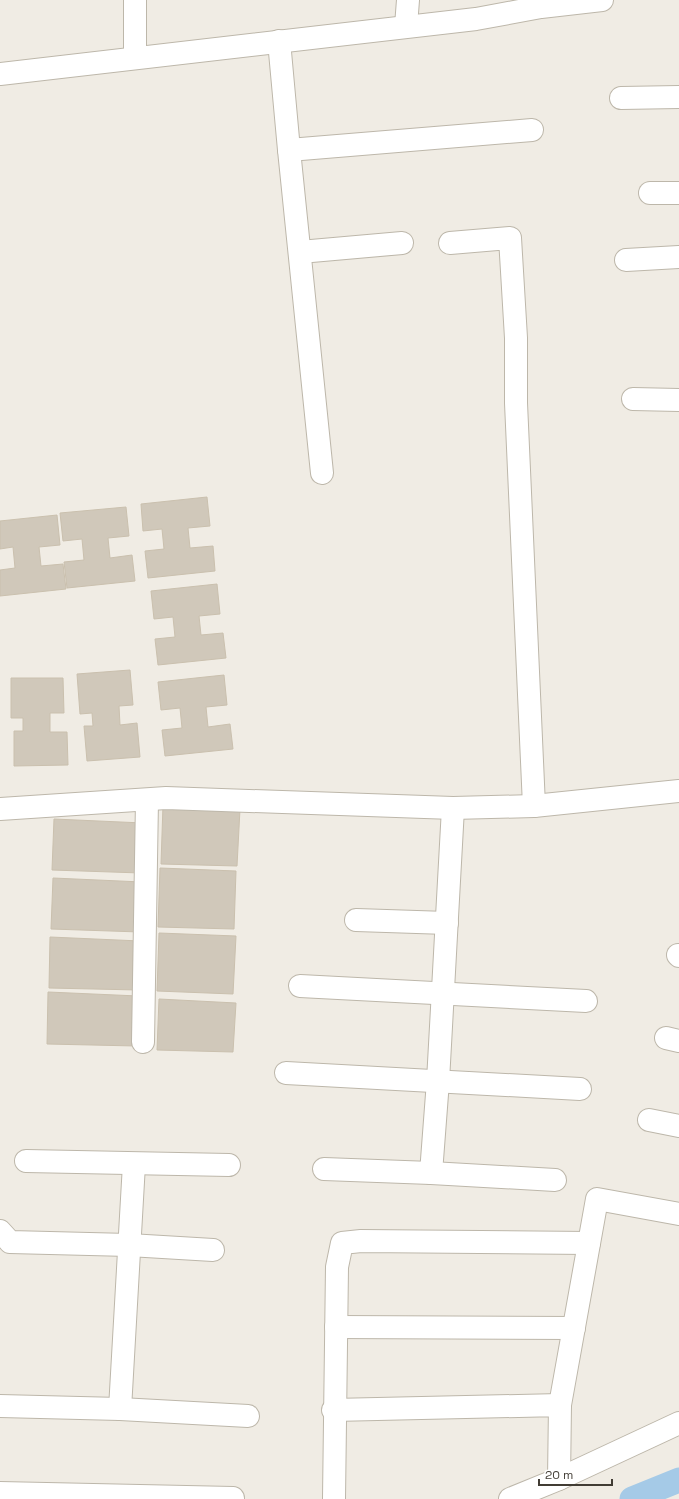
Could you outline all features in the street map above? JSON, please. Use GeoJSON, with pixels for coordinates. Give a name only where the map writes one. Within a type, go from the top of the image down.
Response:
{"type":"FeatureCollection","features":[{"type":"Feature","properties":{"kind":"street"},"geometry":{"type":"LineString","coordinates":[[135,0],[135,58]]}},
{"type":"Feature","properties":{"kind":"street"},"geometry":{"type":"LineString","coordinates":[[406,26],[408,0]]}},
{"type":"Feature","properties":{"kind":"street"},"geometry":{"type":"LineString","coordinates":[[0,74],[476,19],[541,4],[602,0]]}},
{"type":"Feature","properties":{"kind":"street"},"geometry":{"type":"LineString","coordinates":[[280,41],[289,150],[322,473]]}},
{"type":"Feature","properties":{"kind":"street"},"geometry":{"type":"LineString","coordinates":[[620,98],[679,97]]}},
{"type":"Feature","properties":{"kind":"street"},"geometry":{"type":"LineString","coordinates":[[289,150],[532,130]]}},
{"type":"Feature","properties":{"kind":"street"},"geometry":{"type":"LineString","coordinates":[[650,193],[679,193]]}},
{"type":"Feature","properties":{"kind":"street"},"geometry":{"type":"LineString","coordinates":[[450,244],[510,238],[516,338],[516,411],[534,806]]}},
{"type":"Feature","properties":{"kind":"street"},"geometry":{"type":"LineString","coordinates":[[300,252],[402,243]]}},
{"type":"Feature","properties":{"kind":"street"},"geometry":{"type":"LineString","coordinates":[[626,260],[679,257]]}},
{"type":"Feature","properties":{"kind":"street"},"geometry":{"type":"LineString","coordinates":[[633,399],[679,400]]}},
{"type":"Feature","properties":{"kind":"street"},"geometry":{"type":"LineString","coordinates":[[0,809],[166,798],[453,808],[534,806],[679,791]]}},
{"type":"Feature","properties":{"kind":"street"},"geometry":{"type":"LineString","coordinates":[[143,1042],[147,800]]}},
{"type":"Feature","properties":{"kind":"street"},"geometry":{"type":"LineString","coordinates":[[432,1174],[453,808]]}},
{"type":"Feature","properties":{"kind":"street"},"geometry":{"type":"LineString","coordinates":[[356,920],[447,930]]}},
{"type":"Feature","properties":{"kind":"street"},"geometry":{"type":"LineString","coordinates":[[300,986],[586,1001]]}},
{"type":"Feature","properties":{"kind":"street"},"geometry":{"type":"LineString","coordinates":[[286,1073],[580,1089]]}},
{"type":"Feature","properties":{"kind":"street"},"geometry":{"type":"LineString","coordinates":[[650,1120],[679,1126]]}},
{"type":"Feature","properties":{"kind":"street"},"geometry":{"type":"LineString","coordinates":[[26,1161],[230,1165]]}},
{"type":"Feature","properties":{"kind":"street"},"geometry":{"type":"LineString","coordinates":[[120,1409],[134,1164]]}},
{"type":"Feature","properties":{"kind":"street"},"geometry":{"type":"LineString","coordinates":[[324,1169],[555,1180]]}},
{"type":"Feature","properties":{"kind":"street"},"geometry":{"type":"LineString","coordinates":[[559,1479],[560,1405],[597,1199],[679,1214]]}},
{"type":"Feature","properties":{"kind":"street"},"geometry":{"type":"LineString","coordinates":[[0,1231],[10,1242],[129,1245],[213,1250]]}},
{"type":"Feature","properties":{"kind":"street"},"geometry":{"type":"LineString","coordinates":[[334,1499],[337,1267],[342,1243],[361,1241],[589,1243]]}},
{"type":"Feature","properties":{"kind":"street"},"geometry":{"type":"LineString","coordinates":[[336,1327],[574,1328]]}},
{"type":"Feature","properties":{"kind":"street"},"geometry":{"type":"LineString","coordinates":[[334,1410],[560,1405]]}},
{"type":"Feature","properties":{"kind":"street"},"geometry":{"type":"LineString","coordinates":[[0,1406],[120,1409],[248,1416]]}},
{"type":"Feature","properties":{"kind":"street"},"geometry":{"type":"LineString","coordinates":[[510,1499],[559,1479],[679,1423]]}},
{"type":"Feature","properties":{"kind":"street"},"geometry":{"type":"LineString","coordinates":[[0,1493],[233,1498]]}},
{"type":"Feature","properties":{"kind":"building"},"geometry":{"type":"Polygon","coordinates":[[[207,497],[210,526],[188,528],[190,548],[213,546],[215,571],[148,578],[145,551],[164,549],[162,529],[143,531],[141,504],[207,497]]]}},
{"type":"Feature","properties":{"kind":"building"},"geometry":{"type":"Polygon","coordinates":[[[126,507],[129,536],[108,538],[110,558],[132,555],[135,581],[67,588],[64,562],[84,560],[82,539],[63,541],[60,513],[126,507]]]}},
{"type":"Feature","properties":{"kind":"building"},"geometry":{"type":"Polygon","coordinates":[[[57,515],[60,545],[39,547],[41,566],[63,564],[66,589],[0,596],[0,570],[15,568],[13,547],[0,549],[0,521],[57,515]]]}},
{"type":"Feature","properties":{"kind":"building"},"geometry":{"type":"Polygon","coordinates":[[[217,584],[220,614],[199,616],[201,635],[223,633],[226,658],[158,665],[155,639],[175,637],[173,617],[154,619],[151,591],[217,584]]]}},
{"type":"Feature","properties":{"kind":"building"},"geometry":{"type":"Polygon","coordinates":[[[130,670],[133,705],[119,706],[120,725],[137,723],[140,757],[87,761],[84,726],[93,726],[92,713],[80,714],[77,674],[130,670]]]}},
{"type":"Feature","properties":{"kind":"building"},"geometry":{"type":"Polygon","coordinates":[[[224,675],[227,705],[206,707],[208,727],[230,724],[233,749],[165,756],[162,730],[182,728],[180,708],[161,710],[158,682],[224,675]]]}},
{"type":"Feature","properties":{"kind":"building"},"geometry":{"type":"Polygon","coordinates":[[[11,678],[63,678],[64,713],[50,713],[50,732],[67,732],[68,765],[14,766],[14,731],[23,731],[23,718],[11,718],[11,678]]]}},
{"type":"Feature","properties":{"kind":"building"},"geometry":{"type":"Polygon","coordinates":[[[163,805],[240,809],[237,866],[161,864],[163,805]]]}},
{"type":"Feature","properties":{"kind":"building"},"geometry":{"type":"Polygon","coordinates":[[[54,819],[143,823],[141,873],[52,870],[54,819]]]}},
{"type":"Feature","properties":{"kind":"building"},"geometry":{"type":"Polygon","coordinates":[[[160,868],[236,871],[234,929],[158,927],[160,868]]]}},
{"type":"Feature","properties":{"kind":"building"},"geometry":{"type":"Polygon","coordinates":[[[53,878],[142,882],[140,932],[51,929],[53,878]]]}},
{"type":"Feature","properties":{"kind":"building"},"geometry":{"type":"Polygon","coordinates":[[[159,933],[236,936],[233,994],[157,991],[159,933]]]}},
{"type":"Feature","properties":{"kind":"building"},"geometry":{"type":"Polygon","coordinates":[[[50,937],[140,941],[138,990],[49,988],[50,937]]]}},
{"type":"Feature","properties":{"kind":"building"},"geometry":{"type":"Polygon","coordinates":[[[48,992],[138,996],[136,1046],[47,1044],[48,992]]]}},
{"type":"Feature","properties":{"kind":"building"},"geometry":{"type":"Polygon","coordinates":[[[159,999],[236,1003],[233,1052],[157,1050],[159,999]]]}},
{"type":"Feature","properties":{"kind":"waterway"},"geometry":{"type":"LineString","coordinates":[[632,1499],[679,1480]]}}]}
